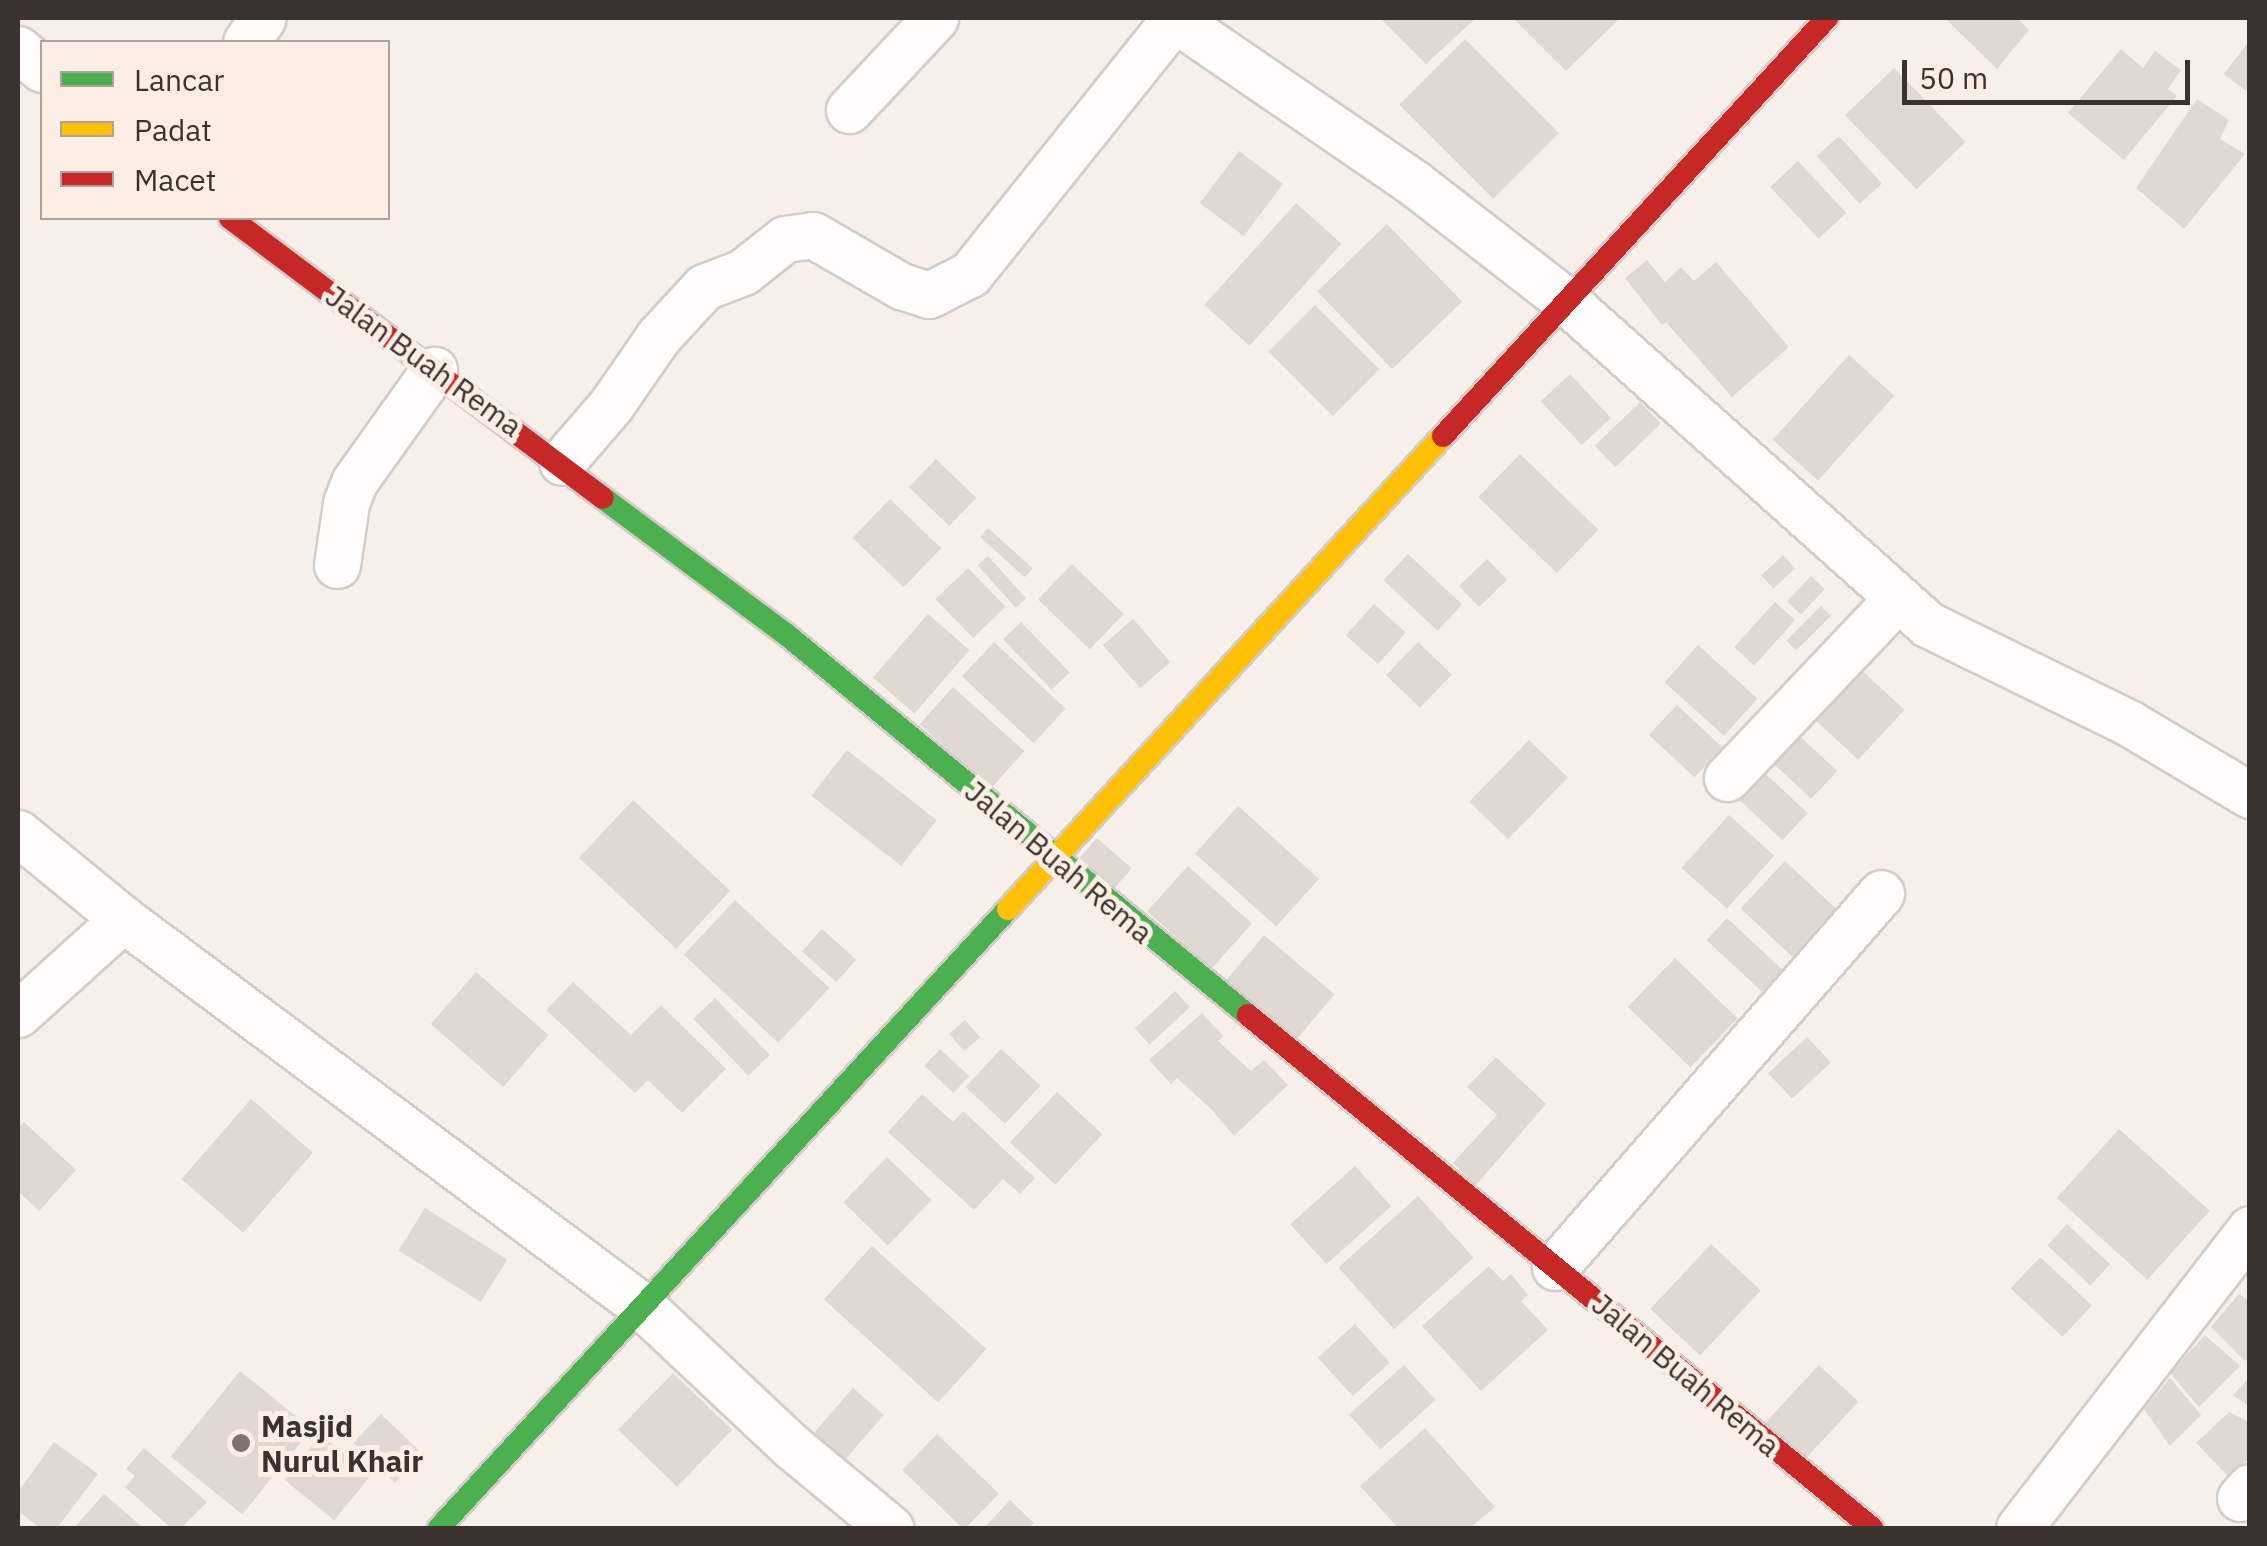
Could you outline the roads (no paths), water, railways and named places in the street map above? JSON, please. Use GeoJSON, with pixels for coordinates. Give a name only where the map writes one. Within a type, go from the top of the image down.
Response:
{"type":"FeatureCollection","features":[{"type":"Feature","properties":{"kind":"street"},"geometry":{"type":"LineString","coordinates":[[247,40],[263,18]]}},
{"type":"Feature","properties":{"kind":"street"},"geometry":{"type":"LineString","coordinates":[[849,110],[934,18]]}},
{"type":"Feature","properties":{"kind":"street"},"geometry":{"type":"LineString","coordinates":[[562,462],[611,405],[658,337],[704,287],[744,272],[785,240],[813,235],[901,286],[929,295],[970,274],[1174,18],[1414,183],[1565,300],[1927,624],[2129,723],[2250,795]]}},
{"type":"Feature","properties":{"kind":"street"},"geometry":{"type":"LineString","coordinates":[[439,1528],[1827,18]]}},
{"type":"Feature","properties":{"kind":"street"},"geometry":{"type":"LineString","coordinates":[[18,48],[40,67]]}},
{"type":"Feature","properties":{"kind":"street","name":"Jalan Buah Rema"},"geometry":{"type":"LineString","coordinates":[[233,220],[562,462],[787,636],[1872,1528]]}},
{"type":"Feature","properties":{"kind":"street"},"geometry":{"type":"LineString","coordinates":[[337,566],[346,503],[354,482],[434,370]]}},
{"type":"Feature","properties":{"kind":"street"},"geometry":{"type":"LineString","coordinates":[[1727,778],[1896,600]]}},
{"type":"Feature","properties":{"kind":"street"},"geometry":{"type":"LineString","coordinates":[[18,833],[122,919],[642,1306],[792,1446],[890,1528]]}},
{"type":"Feature","properties":{"kind":"street"},"geometry":{"type":"LineString","coordinates":[[1555,1267],[1881,892]]}},
{"type":"Feature","properties":{"kind":"street"},"geometry":{"type":"LineString","coordinates":[[18,1014],[122,919]]}},
{"type":"Feature","properties":{"kind":"street"},"geometry":{"type":"LineString","coordinates":[[2019,1528],[2250,1229]]}},
{"type":"Feature","properties":{"kind":"place","name":"Masjid Nurul Khair"},"geometry":{"type":"Point","coordinates":[241,1443]}}]}
